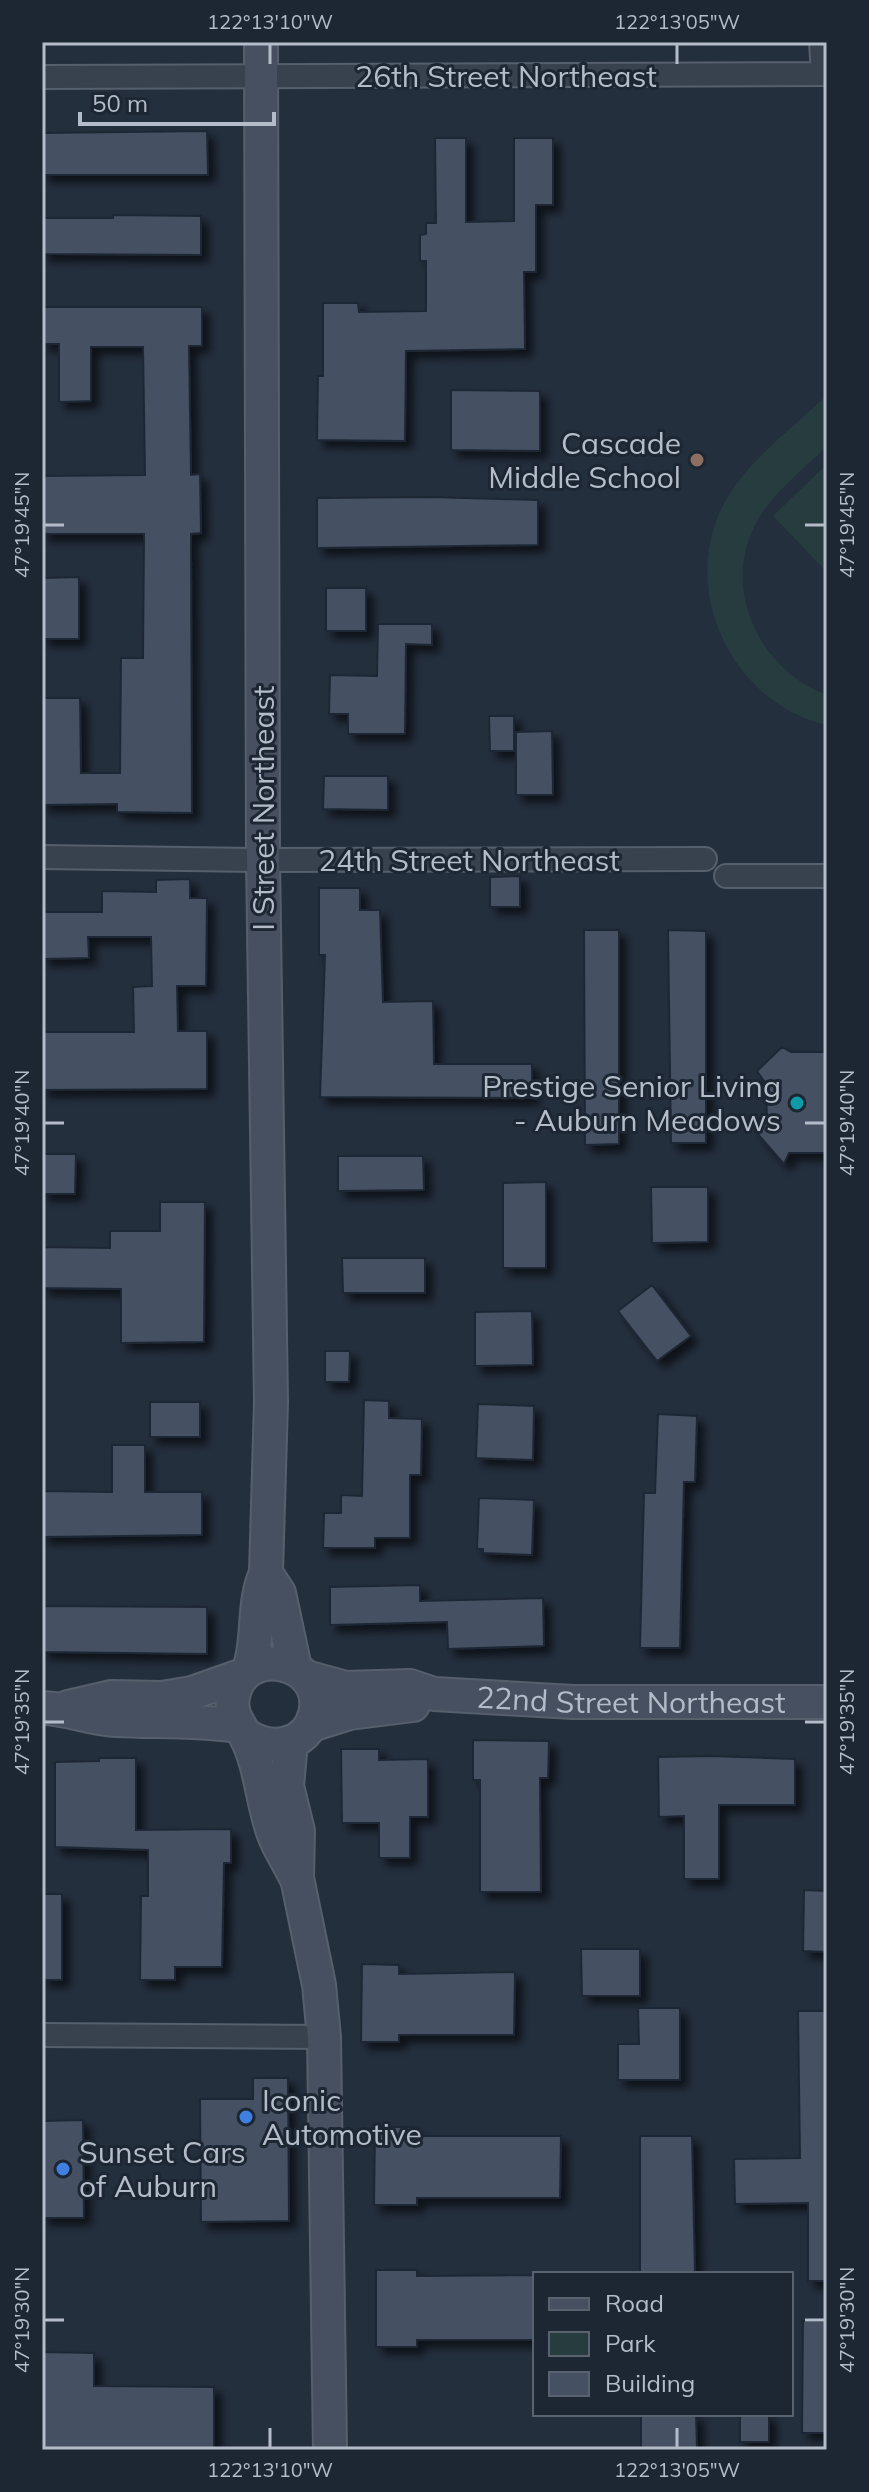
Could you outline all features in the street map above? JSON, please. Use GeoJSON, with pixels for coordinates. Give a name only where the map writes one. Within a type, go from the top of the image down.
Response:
{"type":"FeatureCollection","features":[{"type":"Feature","properties":{"kind":"street","name":"I Street Northeast"},"geometry":{"type":"LineString","coordinates":[[261,42],[263,860],[271,1402],[266,1573],[257,1593],[258,1624],[246,1673],[232,1700],[273,1832],[297,1878]]}},
{"type":"Feature","properties":{"kind":"street"},"geometry":{"type":"LineString","coordinates":[[821,42],[825,74]]}},
{"type":"Feature","properties":{"kind":"street","name":"26th Street Northeast"},"geometry":{"type":"LineString","coordinates":[[42,77],[825,74]]}},
{"type":"Feature","properties":{"kind":"street","name":"24th Street Northeast"},"geometry":{"type":"LineString","coordinates":[[42,857],[705,859]]}},
{"type":"Feature","properties":{"kind":"street"},"geometry":{"type":"LineString","coordinates":[[726,876],[827,876]]}},
{"type":"Feature","properties":{"kind":"street","name":"I Street Northeast"},"geometry":{"type":"LineString","coordinates":[[266,1573],[279,1593],[301,1672],[316,1700],[301,1734],[287,1786],[298,1831],[297,1878],[319,1985],[324,2037],[330,2450]]}},
{"type":"Feature","properties":{"kind":"street"},"geometry":{"type":"LineString","coordinates":[[52,1708],[111,1697],[162,1698],[192,1693],[272,1662],[301,1672]]}},
{"type":"Feature","properties":{"kind":"street","name":"22nd Street Northeast"},"geometry":{"type":"LineString","coordinates":[[301,1672],[346,1688],[410,1686],[434,1694],[573,1702],[827,1702]]}},
{"type":"Feature","properties":{"kind":"street","name":"22nd Street Northeast"},"geometry":{"type":"LineString","coordinates":[[301,1734],[349,1713],[410,1706],[434,1694]]}},
{"type":"Feature","properties":{"kind":"street"},"geometry":{"type":"LineString","coordinates":[[52,1708],[111,1720],[194,1719],[242,1731],[268,1746],[301,1734]]}},
{"type":"Feature","properties":{"kind":"street"},"geometry":{"type":"LineString","coordinates":[[42,2035],[324,2037]]}},
{"type":"Feature","properties":{"kind":"green space"},"geometry":{"type":"Polygon","coordinates":[[[827,395],[827,446],[779,492],[763,512],[746,548],[743,574],[745,600],[765,647],[782,667],[803,683],[827,695],[827,725],[793,713],[764,693],[740,668],[722,638],[711,605],[707,570],[712,535],[725,502],[735,487],[758,458],[827,395]]]}},
{"type":"Feature","properties":{"kind":"green space"},"geometry":{"type":"Polygon","coordinates":[[[827,464],[827,572],[773,516],[827,464]]]}},
{"type":"Feature","properties":{"kind":"building"},"geometry":{"type":"Polygon","coordinates":[[[207,131],[208,175],[42,175],[42,133],[207,131]]]}},
{"type":"Feature","properties":{"kind":"building"},"geometry":{"type":"Polygon","coordinates":[[[435,138],[466,138],[466,222],[514,221],[514,138],[553,138],[553,205],[536,205],[536,272],[524,272],[525,349],[406,351],[405,441],[317,440],[318,376],[323,376],[323,303],[358,303],[359,312],[426,311],[426,261],[420,261],[420,235],[426,234],[426,223],[436,223],[435,138]]]}},
{"type":"Feature","properties":{"kind":"building"},"geometry":{"type":"Polygon","coordinates":[[[113,215],[201,216],[201,255],[42,254],[42,218],[113,218],[113,215]]]}},
{"type":"Feature","properties":{"kind":"building"},"geometry":{"type":"Polygon","coordinates":[[[42,307],[202,307],[202,346],[189,346],[191,475],[200,474],[201,533],[191,534],[192,813],[117,812],[117,804],[42,805],[42,698],[80,698],[81,773],[120,773],[121,658],[143,658],[144,534],[42,534],[42,476],[145,475],[143,347],[91,347],[91,401],[59,402],[59,344],[42,344],[42,307]]]}},
{"type":"Feature","properties":{"kind":"building"},"geometry":{"type":"Polygon","coordinates":[[[451,390],[540,391],[540,451],[451,450],[451,390]]]}},
{"type":"Feature","properties":{"kind":"building"},"geometry":{"type":"Polygon","coordinates":[[[317,498],[538,500],[538,545],[317,548],[317,498]]]}},
{"type":"Feature","properties":{"kind":"building"},"geometry":{"type":"Polygon","coordinates":[[[79,577],[79,639],[42,639],[42,578],[79,577]]]}},
{"type":"Feature","properties":{"kind":"building"},"geometry":{"type":"Polygon","coordinates":[[[326,588],[366,588],[366,631],[326,631],[326,588]]]}},
{"type":"Feature","properties":{"kind":"building"},"geometry":{"type":"Polygon","coordinates":[[[378,624],[432,624],[432,645],[406,644],[405,734],[348,734],[348,714],[329,714],[330,675],[377,676],[378,624]]]}},
{"type":"Feature","properties":{"kind":"building"},"geometry":{"type":"Polygon","coordinates":[[[489,716],[514,716],[514,751],[490,751],[489,716]]]}},
{"type":"Feature","properties":{"kind":"building"},"geometry":{"type":"Polygon","coordinates":[[[552,731],[553,795],[516,795],[516,732],[552,731]]]}},
{"type":"Feature","properties":{"kind":"building"},"geometry":{"type":"Polygon","coordinates":[[[324,776],[388,776],[388,810],[323,809],[324,776]]]}},
{"type":"Feature","properties":{"kind":"building"},"geometry":{"type":"Polygon","coordinates":[[[520,876],[520,907],[490,907],[490,877],[520,876]]]}},
{"type":"Feature","properties":{"kind":"building"},"geometry":{"type":"Polygon","coordinates":[[[190,879],[190,898],[207,898],[206,986],[177,986],[178,1031],[207,1031],[207,1089],[42,1090],[42,1032],[134,1032],[133,987],[152,986],[151,937],[88,937],[89,958],[42,959],[42,912],[102,912],[102,891],[156,892],[156,880],[190,879]]]}},
{"type":"Feature","properties":{"kind":"building"},"geometry":{"type":"Polygon","coordinates":[[[319,888],[360,888],[360,910],[380,910],[383,1002],[433,1001],[434,1064],[532,1064],[532,1098],[320,1097],[325,955],[319,955],[319,888]]]}},
{"type":"Feature","properties":{"kind":"building"},"geometry":{"type":"Polygon","coordinates":[[[584,930],[619,930],[619,1144],[585,1145],[584,930]]]}},
{"type":"Feature","properties":{"kind":"building"},"geometry":{"type":"Polygon","coordinates":[[[668,930],[706,931],[706,1143],[671,1143],[668,930]]]}},
{"type":"Feature","properties":{"kind":"building","name":"Prestige Senior Living - Auburn Meadows"},"geometry":{"type":"Polygon","coordinates":[[[782,1047],[791,1052],[827,1052],[827,1153],[789,1153],[784,1164],[756,1132],[767,1122],[766,1084],[757,1071],[782,1047]]]}},
{"type":"Feature","properties":{"kind":"building"},"geometry":{"type":"Polygon","coordinates":[[[42,1154],[76,1154],[75,1194],[42,1194],[42,1154]]]}},
{"type":"Feature","properties":{"kind":"building"},"geometry":{"type":"Polygon","coordinates":[[[338,1156],[423,1156],[424,1190],[338,1191],[338,1156]]]}},
{"type":"Feature","properties":{"kind":"building"},"geometry":{"type":"Polygon","coordinates":[[[546,1182],[546,1268],[503,1268],[503,1183],[546,1182]]]}},
{"type":"Feature","properties":{"kind":"building"},"geometry":{"type":"Polygon","coordinates":[[[651,1187],[708,1187],[708,1242],[652,1243],[651,1187]]]}},
{"type":"Feature","properties":{"kind":"building"},"geometry":{"type":"Polygon","coordinates":[[[160,1202],[205,1202],[204,1342],[121,1343],[121,1289],[42,1288],[42,1247],[110,1248],[110,1231],[160,1231],[160,1202]]]}},
{"type":"Feature","properties":{"kind":"building"},"geometry":{"type":"Polygon","coordinates":[[[342,1258],[425,1258],[425,1293],[343,1293],[342,1258]]]}},
{"type":"Feature","properties":{"kind":"building"},"geometry":{"type":"Polygon","coordinates":[[[652,1285],[691,1336],[657,1361],[618,1311],[652,1285]]]}},
{"type":"Feature","properties":{"kind":"building"},"geometry":{"type":"Polygon","coordinates":[[[532,1311],[533,1365],[475,1366],[475,1312],[532,1311]]]}},
{"type":"Feature","properties":{"kind":"building"},"geometry":{"type":"Polygon","coordinates":[[[325,1351],[350,1351],[349,1382],[325,1382],[325,1351]]]}},
{"type":"Feature","properties":{"kind":"building"},"geometry":{"type":"Polygon","coordinates":[[[364,1400],[389,1401],[389,1418],[422,1419],[421,1475],[410,1475],[410,1538],[375,1538],[375,1548],[323,1548],[324,1513],[341,1513],[341,1495],[362,1496],[364,1400]]]}},
{"type":"Feature","properties":{"kind":"building"},"geometry":{"type":"Polygon","coordinates":[[[150,1402],[200,1402],[200,1437],[150,1437],[150,1402]]]}},
{"type":"Feature","properties":{"kind":"building"},"geometry":{"type":"Polygon","coordinates":[[[478,1404],[534,1406],[533,1460],[476,1458],[478,1404]]]}},
{"type":"Feature","properties":{"kind":"building"},"geometry":{"type":"Polygon","coordinates":[[[658,1414],[697,1416],[695,1482],[684,1482],[680,1648],[640,1648],[644,1493],[655,1493],[658,1414]]]}},
{"type":"Feature","properties":{"kind":"building"},"geometry":{"type":"Polygon","coordinates":[[[112,1445],[145,1445],[145,1492],[202,1492],[202,1535],[42,1537],[42,1491],[112,1492],[112,1445]]]}},
{"type":"Feature","properties":{"kind":"building"},"geometry":{"type":"Polygon","coordinates":[[[479,1498],[534,1500],[532,1555],[483,1553],[483,1549],[477,1549],[479,1498]]]}},
{"type":"Feature","properties":{"kind":"building"},"geometry":{"type":"Polygon","coordinates":[[[420,1585],[420,1601],[543,1598],[544,1646],[448,1649],[447,1622],[330,1625],[330,1587],[420,1585]]]}},
{"type":"Feature","properties":{"kind":"building"},"geometry":{"type":"Polygon","coordinates":[[[42,1606],[207,1607],[207,1654],[42,1652],[42,1606]]]}},
{"type":"Feature","properties":{"kind":"building"},"geometry":{"type":"Polygon","coordinates":[[[473,1740],[549,1741],[548,1778],[540,1778],[541,1892],[480,1892],[480,1780],[473,1780],[473,1740]]]}},
{"type":"Feature","properties":{"kind":"building"},"geometry":{"type":"Polygon","coordinates":[[[341,1749],[379,1749],[379,1760],[428,1759],[428,1817],[410,1817],[410,1858],[379,1858],[379,1823],[342,1823],[341,1749]]]}},
{"type":"Feature","properties":{"kind":"building"},"geometry":{"type":"Polygon","coordinates":[[[658,1757],[795,1759],[795,1805],[719,1805],[719,1879],[684,1879],[684,1816],[659,1817],[658,1757]]]}},
{"type":"Feature","properties":{"kind":"building"},"geometry":{"type":"Polygon","coordinates":[[[99,1758],[136,1758],[136,1830],[231,1829],[231,1863],[224,1863],[222,1967],[175,1967],[175,1980],[140,1980],[141,1896],[148,1896],[148,1850],[55,1847],[55,1762],[99,1761],[99,1758]]]}},
{"type":"Feature","properties":{"kind":"building"},"geometry":{"type":"Polygon","coordinates":[[[804,1890],[827,1891],[827,1952],[803,1951],[804,1890]]]}},
{"type":"Feature","properties":{"kind":"building"},"geometry":{"type":"Polygon","coordinates":[[[42,1894],[62,1894],[62,1980],[42,1980],[42,1894]]]}},
{"type":"Feature","properties":{"kind":"building"},"geometry":{"type":"Polygon","coordinates":[[[581,1949],[640,1949],[640,1996],[582,1996],[581,1949]]]}},
{"type":"Feature","properties":{"kind":"building"},"geometry":{"type":"Polygon","coordinates":[[[362,1964],[399,1965],[399,1974],[515,1972],[514,2035],[399,2035],[399,2042],[361,2042],[362,1964]]]}},
{"type":"Feature","properties":{"kind":"building"},"geometry":{"type":"Polygon","coordinates":[[[638,2008],[680,2008],[680,2080],[618,2080],[618,2044],[639,2044],[638,2008]]]}},
{"type":"Feature","properties":{"kind":"building"},"geometry":{"type":"Polygon","coordinates":[[[798,2011],[827,2011],[827,2281],[808,2281],[808,2203],[735,2204],[734,2159],[800,2158],[798,2011]]]}},
{"type":"Feature","properties":{"kind":"building"},"geometry":{"type":"Polygon","coordinates":[[[253,2078],[288,2078],[289,2221],[201,2222],[200,2099],[253,2099],[253,2078]]]}},
{"type":"Feature","properties":{"kind":"building","name":"Sunset Cars of Auburn"},"geometry":{"type":"Polygon","coordinates":[[[83,2120],[84,2218],[42,2218],[42,2121],[83,2120]]]}},
{"type":"Feature","properties":{"kind":"building"},"geometry":{"type":"Polygon","coordinates":[[[375,2127],[414,2127],[414,2136],[561,2136],[560,2198],[417,2198],[417,2205],[374,2205],[375,2127]]]}},
{"type":"Feature","properties":{"kind":"building"},"geometry":{"type":"Polygon","coordinates":[[[640,2136],[692,2136],[695,2272],[640,2272],[640,2136]]]}},
{"type":"Feature","properties":{"kind":"building"},"geometry":{"type":"Polygon","coordinates":[[[376,2270],[417,2270],[417,2276],[533,2275],[533,2340],[417,2340],[417,2347],[376,2347],[376,2270]]]}},
{"type":"Feature","properties":{"kind":"building"},"geometry":{"type":"Polygon","coordinates":[[[803,2321],[827,2321],[827,2433],[802,2433],[803,2321]]]}},
{"type":"Feature","properties":{"kind":"building"},"geometry":{"type":"Polygon","coordinates":[[[42,2352],[94,2353],[94,2386],[214,2387],[214,2450],[42,2450],[42,2352]]]}},
{"type":"Feature","properties":{"kind":"building"},"geometry":{"type":"Polygon","coordinates":[[[641,2416],[696,2416],[697,2450],[641,2450],[641,2416]]]}},
{"type":"Feature","properties":{"kind":"building"},"geometry":{"type":"Polygon","coordinates":[[[740,2416],[769,2416],[769,2442],[740,2442],[740,2416]]]}},
{"type":"Feature","properties":{"kind":"place","name":"Cascade Middle School"},"geometry":{"type":"Point","coordinates":[697,460]}},
{"type":"Feature","properties":{"kind":"place","name":"Prestige Senior Living - Auburn Meadows"},"geometry":{"type":"Point","coordinates":[797,1103]}},
{"type":"Feature","properties":{"kind":"place","name":"Iconic Automotive"},"geometry":{"type":"Point","coordinates":[246,2117]}},
{"type":"Feature","properties":{"kind":"place","name":"Sunset Cars of Auburn"},"geometry":{"type":"Point","coordinates":[63,2169]}}]}
